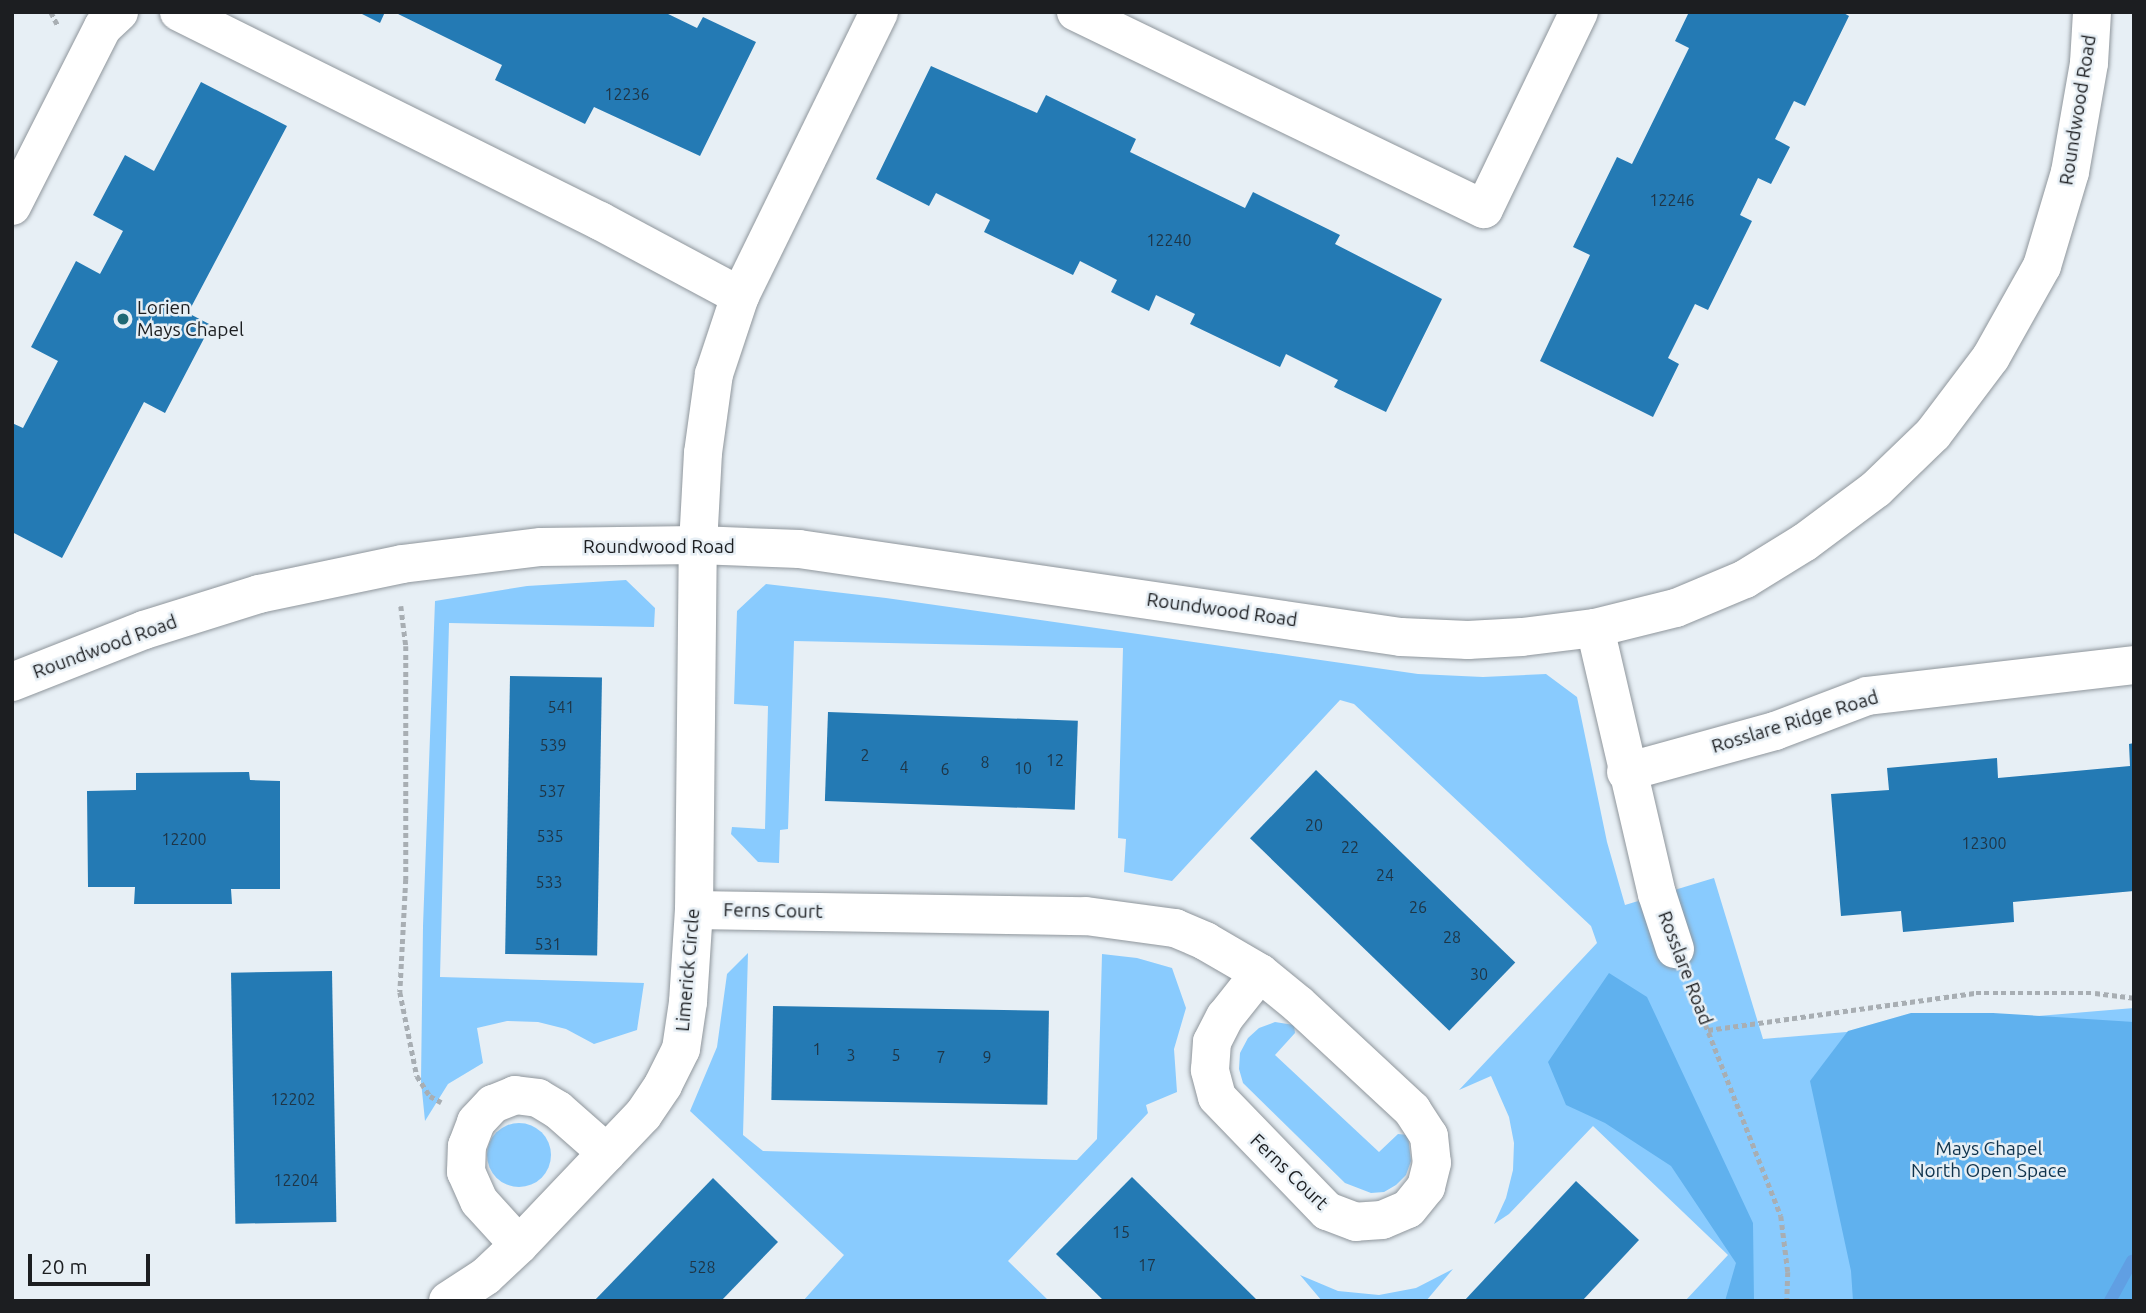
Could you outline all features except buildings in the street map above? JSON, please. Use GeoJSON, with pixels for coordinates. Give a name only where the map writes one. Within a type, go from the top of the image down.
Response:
{"type":"FeatureCollection","features":[{"type":"Feature","properties":{"kind":"street"},"geometry":{"type":"LineString","coordinates":[[12,206],[103,27],[119,12]]}},
{"type":"Feature","properties":{"kind":"street"},"geometry":{"type":"LineString","coordinates":[[179,12],[600,221],[740,296]]}},
{"type":"Feature","properties":{"kind":"street","name":"Limerick Circle"},"geometry":{"type":"LineString","coordinates":[[448,1301],[486,1276],[607,1153],[642,1115],[663,1085],[681,1049],[688,1002],[694,909],[698,545],[703,453],[714,374],[740,296],[879,12]]}},
{"type":"Feature","properties":{"kind":"street"},"geometry":{"type":"LineString","coordinates":[[1076,12],[1484,209],[1579,12]]}},
{"type":"Feature","properties":{"kind":"street","name":"Roundwood Road"},"geometry":{"type":"LineString","coordinates":[[12,681],[144,631],[259,594],[402,564],[541,547],[698,545],[799,549],[1401,636],[1468,640],[1595,628],[1676,608],[1745,579],[1805,542],[1876,489],[1933,434],[1991,357],[2042,266],[2070,172],[2089,63],[2092,12]]}},
{"type":"Feature","properties":{"kind":"street","name":"Rosslare Road"},"geometry":{"type":"LineString","coordinates":[[1595,628],[1626,772],[1657,894],[1675,949]]}},
{"type":"Feature","properties":{"kind":"street","name":"Rosslare Ridge Road"},"geometry":{"type":"LineString","coordinates":[[1626,772],[1775,731],[1867,696],[2134,665]]}},
{"type":"Feature","properties":{"kind":"street","name":"Ferns Court"},"geometry":{"type":"LineString","coordinates":[[694,909],[1086,916],[1175,928],[1205,941],[1260,973],[1298,1004],[1412,1110],[1429,1136],[1432,1163],[1426,1187],[1408,1209],[1382,1220],[1356,1222],[1327,1211],[1217,1097],[1210,1069],[1212,1042],[1224,1017],[1260,973]]}},
{"type":"Feature","properties":{"kind":"street"},"geometry":{"type":"LineString","coordinates":[[519,1245],[479,1201],[466,1172],[467,1146],[476,1122],[493,1104],[515,1095],[538,1098],[558,1110],[607,1153]]}},
{"type":"Feature","properties":{"kind":"path"},"geometry":{"type":"LineString","coordinates":[[401,601],[406,646],[406,878],[400,992],[417,1076],[430,1096],[476,1122]]}},
{"type":"Feature","properties":{"kind":"path","name":"Rosslare Road"},"geometry":{"type":"LineString","coordinates":[[1675,949],[1781,1216],[1788,1272],[1787,1301]]}},
{"type":"Feature","properties":{"kind":"path"},"geometry":{"type":"LineString","coordinates":[[1709,1030],[1976,993],[2095,993],[2134,998]]}},
{"type":"Feature","properties":{"kind":"green space"},"geometry":{"type":"Polygon","coordinates":[[[626,580],[655,608],[654,627],[449,623],[440,977],[644,983],[637,1030],[594,1044],[566,1029],[538,1022],[507,1021],[477,1028],[483,1063],[448,1084],[425,1121],[421,1081],[423,926],[435,601],[527,586],[626,580]]]}},
{"type":"Feature","properties":{"kind":"green space"},"geometry":{"type":"Polygon","coordinates":[[[766,584],[886,598],[1418,674],[1483,677],[1546,674],[1577,697],[1607,842],[1625,905],[1714,878],[1763,1039],[2134,1008],[2134,1301],[1685,1301],[1728,1255],[1593,1126],[1509,1214],[1494,1224],[1506,1198],[1513,1170],[1514,1143],[1509,1117],[1491,1076],[1459,1090],[1597,943],[1591,926],[1354,704],[1340,700],[1172,881],[1124,872],[1126,839],[1118,838],[1123,648],[794,641],[788,829],[780,830],[779,863],[758,862],[731,834],[732,827],[765,829],[768,706],[734,704],[737,611],[766,584]]]}},
{"type":"Feature","properties":{"kind":"green space"},"geometry":{"type":"Polygon","coordinates":[[[748,953],[743,1135],[763,1151],[1077,1160],[1097,1139],[1102,954],[1137,958],[1172,968],[1186,1008],[1174,1049],[1177,1092],[1146,1105],[1148,1113],[1008,1261],[1049,1301],[803,1301],[844,1255],[690,1111],[717,1047],[727,974],[748,953]]]}},
{"type":"Feature","properties":{"kind":"green space"},"geometry":{"type":"Polygon","coordinates":[[[1609,973],[1647,997],[1753,1223],[1754,1301],[1725,1301],[1736,1263],[1671,1166],[1605,1123],[1566,1105],[1548,1062],[1609,973]]]}},
{"type":"Feature","properties":{"kind":"green space","name":"Mays Chapel North Open Space"},"geometry":{"type":"Polygon","coordinates":[[[1911,1013],[1993,1013],[2134,1022],[2134,1301],[1853,1301],[1851,1271],[1810,1081],[1848,1031],[1911,1013]]]}},
{"type":"Feature","properties":{"kind":"green space"},"geometry":{"type":"Polygon","coordinates":[[[1275,1022],[1294,1025],[1295,1033],[1275,1055],[1379,1152],[1398,1134],[1408,1135],[1411,1161],[1406,1175],[1396,1185],[1384,1192],[1371,1193],[1345,1183],[1243,1083],[1239,1069],[1240,1053],[1248,1038],[1259,1028],[1275,1022]]]}},
{"type":"Feature","properties":{"kind":"green space"},"geometry":{"type":"Polygon","coordinates":[[[513,1123],[525,1123],[542,1132],[549,1143],[549,1167],[542,1178],[525,1187],[513,1187],[501,1182],[492,1173],[487,1161],[487,1149],[492,1137],[501,1128],[513,1123]]]}},
{"type":"Feature","properties":{"kind":"green space"},"geometry":{"type":"Polygon","coordinates":[[[1453,1269],[1426,1301],[1322,1301],[1300,1275],[1338,1291],[1379,1295],[1416,1288],[1453,1269]]]}},
{"type":"Feature","properties":{"kind":"waterway"},"geometry":{"type":"LineString","coordinates":[[2110,1301],[2132,1261]]}},
{"type":"Feature","properties":{"kind":"place","name":"Lorien Mays Chapel"},"geometry":{"type":"Point","coordinates":[123,319]}}]}
